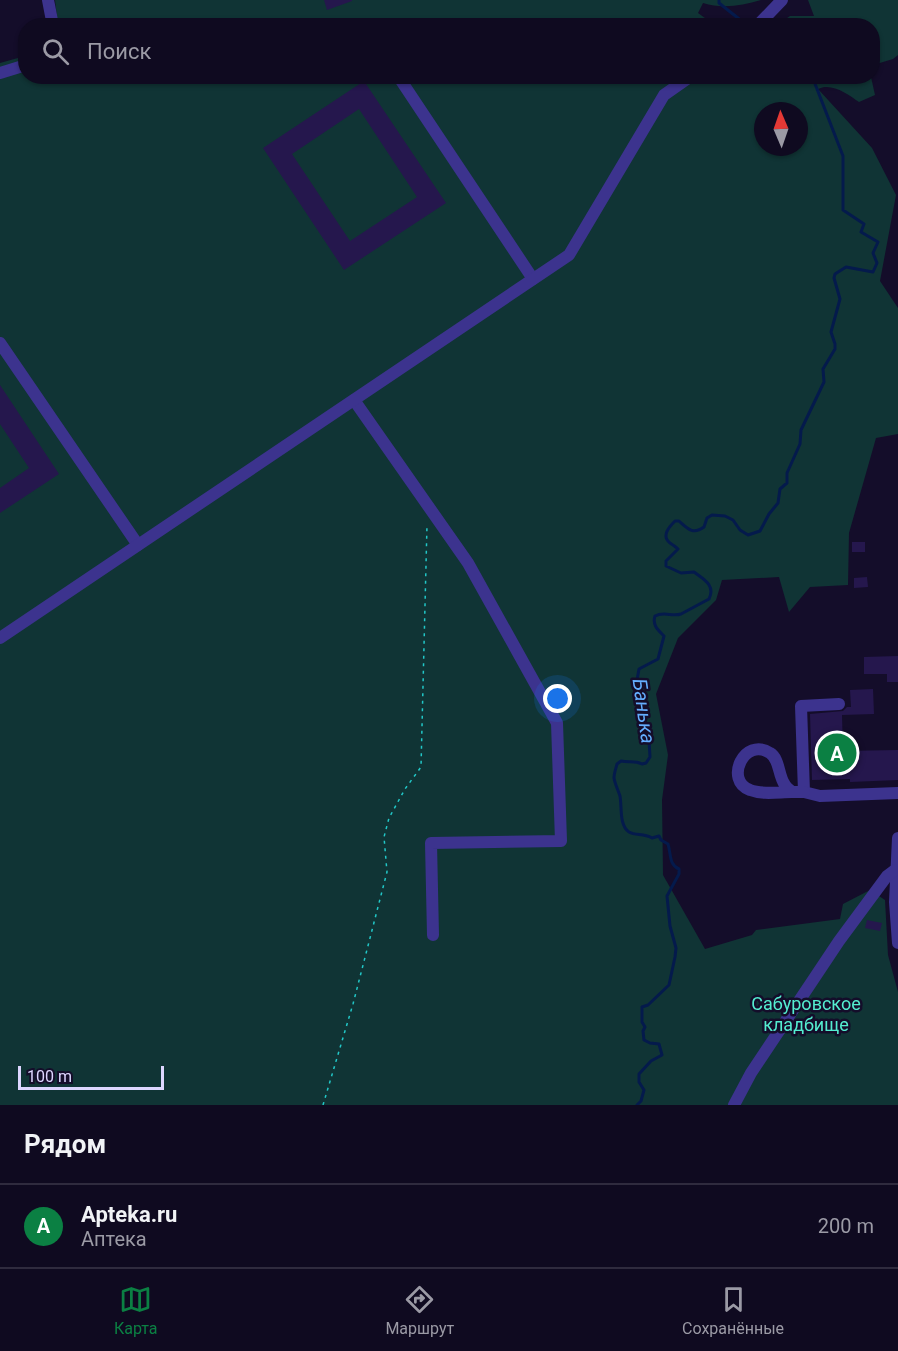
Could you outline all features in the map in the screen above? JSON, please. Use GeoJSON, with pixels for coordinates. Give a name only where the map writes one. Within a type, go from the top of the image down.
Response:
{"type":"FeatureCollection","features":[{"type":"Feature","properties":{"kind":"street"},"geometry":{"type":"LineString","coordinates":[[48,0],[51,18]]}},
{"type":"Feature","properties":{"kind":"street"},"geometry":{"type":"LineString","coordinates":[[765,18],[782,0]]}},
{"type":"Feature","properties":{"kind":"street"},"geometry":{"type":"LineString","coordinates":[[0,73],[18,67]]}},
{"type":"Feature","properties":{"kind":"street"},"geometry":{"type":"LineString","coordinates":[[403,84],[533,279]]}},
{"type":"Feature","properties":{"kind":"street"},"geometry":{"type":"LineString","coordinates":[[0,638],[569,255],[664,95],[680,84]]}},
{"type":"Feature","properties":{"kind":"street"},"geometry":{"type":"LineString","coordinates":[[0,343],[138,545]]}},
{"type":"Feature","properties":{"kind":"street"},"geometry":{"type":"LineString","coordinates":[[354,400],[468,563],[557,723],[561,841],[430,843],[433,934]]}},
{"type":"Feature","properties":{"kind":"street"},"geometry":{"type":"LineString","coordinates":[[798,792],[801,706],[839,704]]}},
{"type":"Feature","properties":{"kind":"street"},"geometry":{"type":"LineString","coordinates":[[798,792],[784,785],[776,760],[771,753],[755,750],[747,752],[742,757],[738,777],[748,790],[762,793],[798,792],[820,796],[898,794]]}},
{"type":"Feature","properties":{"kind":"street"},"geometry":{"type":"LineString","coordinates":[[898,838],[895,870],[898,943]]}},
{"type":"Feature","properties":{"kind":"street"},"geometry":{"type":"LineString","coordinates":[[734,1105],[751,1073],[839,941],[887,876],[895,870]]}},
{"type":"Feature","properties":{"kind":"path"},"geometry":{"type":"LineString","coordinates":[[323,1105],[356,994],[387,872],[384,837],[386,827],[405,789],[421,767],[428,505]]}},
{"type":"Feature","properties":{"kind":"green space"},"geometry":{"type":"Polygon","coordinates":[[[55,0],[761,0],[732,6],[703,3],[698,13],[705,18],[57,18],[55,0]]]}},
{"type":"Feature","properties":{"kind":"green space"},"geometry":{"type":"Polygon","coordinates":[[[808,0],[898,0],[898,55],[880,63],[880,18],[787,18],[814,16],[808,0]]]}},
{"type":"Feature","properties":{"kind":"green space","name":"Сабуровское кладбище"},"geometry":{"type":"Polygon","coordinates":[[[18,58],[18,84],[873,84],[875,95],[859,102],[834,88],[818,89],[872,148],[896,195],[880,281],[898,308],[898,434],[876,438],[849,533],[848,585],[810,587],[789,612],[779,577],[722,580],[716,600],[678,638],[656,694],[668,755],[662,800],[663,875],[705,949],[752,935],[756,930],[840,919],[843,904],[870,890],[885,900],[888,955],[898,992],[898,1105],[0,1105],[0,63],[18,58]]]}},
{"type":"Feature","properties":{"kind":"building"},"geometry":{"type":"Polygon","coordinates":[[[324,0],[352,0],[352,1],[327,10],[324,0]]]}},
{"type":"Feature","properties":{"kind":"building"},"geometry":{"type":"Polygon","coordinates":[[[359,84],[366,84],[446,203],[344,270],[263,148],[359,84]],[[359,109],[292,154],[350,241],[417,197],[359,109]]]}},
{"type":"Feature","properties":{"kind":"building"},"geometry":{"type":"Polygon","coordinates":[[[0,385],[59,474],[0,513],[0,488],[29,468],[0,424],[0,385]]]}},
{"type":"Feature","properties":{"kind":"building"},"geometry":{"type":"Polygon","coordinates":[[[852,542],[865,542],[865,552],[852,552],[852,542]]]}},
{"type":"Feature","properties":{"kind":"building"},"geometry":{"type":"Polygon","coordinates":[[[867,577],[868,587],[854,588],[854,578],[867,577]]]}},
{"type":"Feature","properties":{"kind":"building"},"geometry":{"type":"Polygon","coordinates":[[[898,656],[898,682],[887,682],[887,674],[864,674],[864,657],[898,656]]]}},
{"type":"Feature","properties":{"kind":"building"},"geometry":{"type":"Polygon","coordinates":[[[873,689],[874,714],[842,715],[843,751],[898,750],[898,780],[850,782],[850,779],[812,780],[810,714],[843,711],[851,707],[850,690],[873,689]]]}},
{"type":"Feature","properties":{"kind":"building"},"geometry":{"type":"Polygon","coordinates":[[[867,920],[882,923],[880,931],[865,928],[867,920]]]}},
{"type":"Feature","properties":{"kind":"waterway","name":"Банька"},"geometry":{"type":"LineString","coordinates":[[719,0],[719,3],[738,18]]}},
{"type":"Feature","properties":{"kind":"waterway","name":"Банька"},"geometry":{"type":"LineString","coordinates":[[637,1105],[641,1101],[644,1090],[639,1082],[639,1074],[651,1061],[662,1055],[659,1044],[644,1040],[642,1007],[648,1005],[669,985],[676,948],[670,926],[667,896],[679,874],[679,869],[672,862],[668,844],[659,836],[652,838],[629,832],[626,829],[622,820],[620,796],[614,774],[617,764],[621,761],[642,764],[646,763],[650,757],[649,740],[645,737],[643,727],[645,723],[644,702],[637,680],[639,669],[658,659],[664,636],[655,625],[655,616],[681,614],[709,599],[711,594],[708,583],[694,572],[681,573],[666,566],[666,561],[678,549],[667,540],[666,535],[675,521],[697,531],[704,527],[707,518],[712,515],[725,516],[733,520],[740,530],[748,535],[760,531],[778,503],[780,489],[787,483],[787,473],[800,444],[801,430],[824,382],[823,369],[835,349],[831,332],[840,299],[835,274],[846,267],[873,272],[877,263],[873,253],[878,242],[861,232],[864,224],[843,210],[843,156],[815,84]]}},
{"type":"Feature","properties":{"kind":"place","name":"Apteka.ru"},"geometry":{"type":"Point","coordinates":[837,753]}}]}
